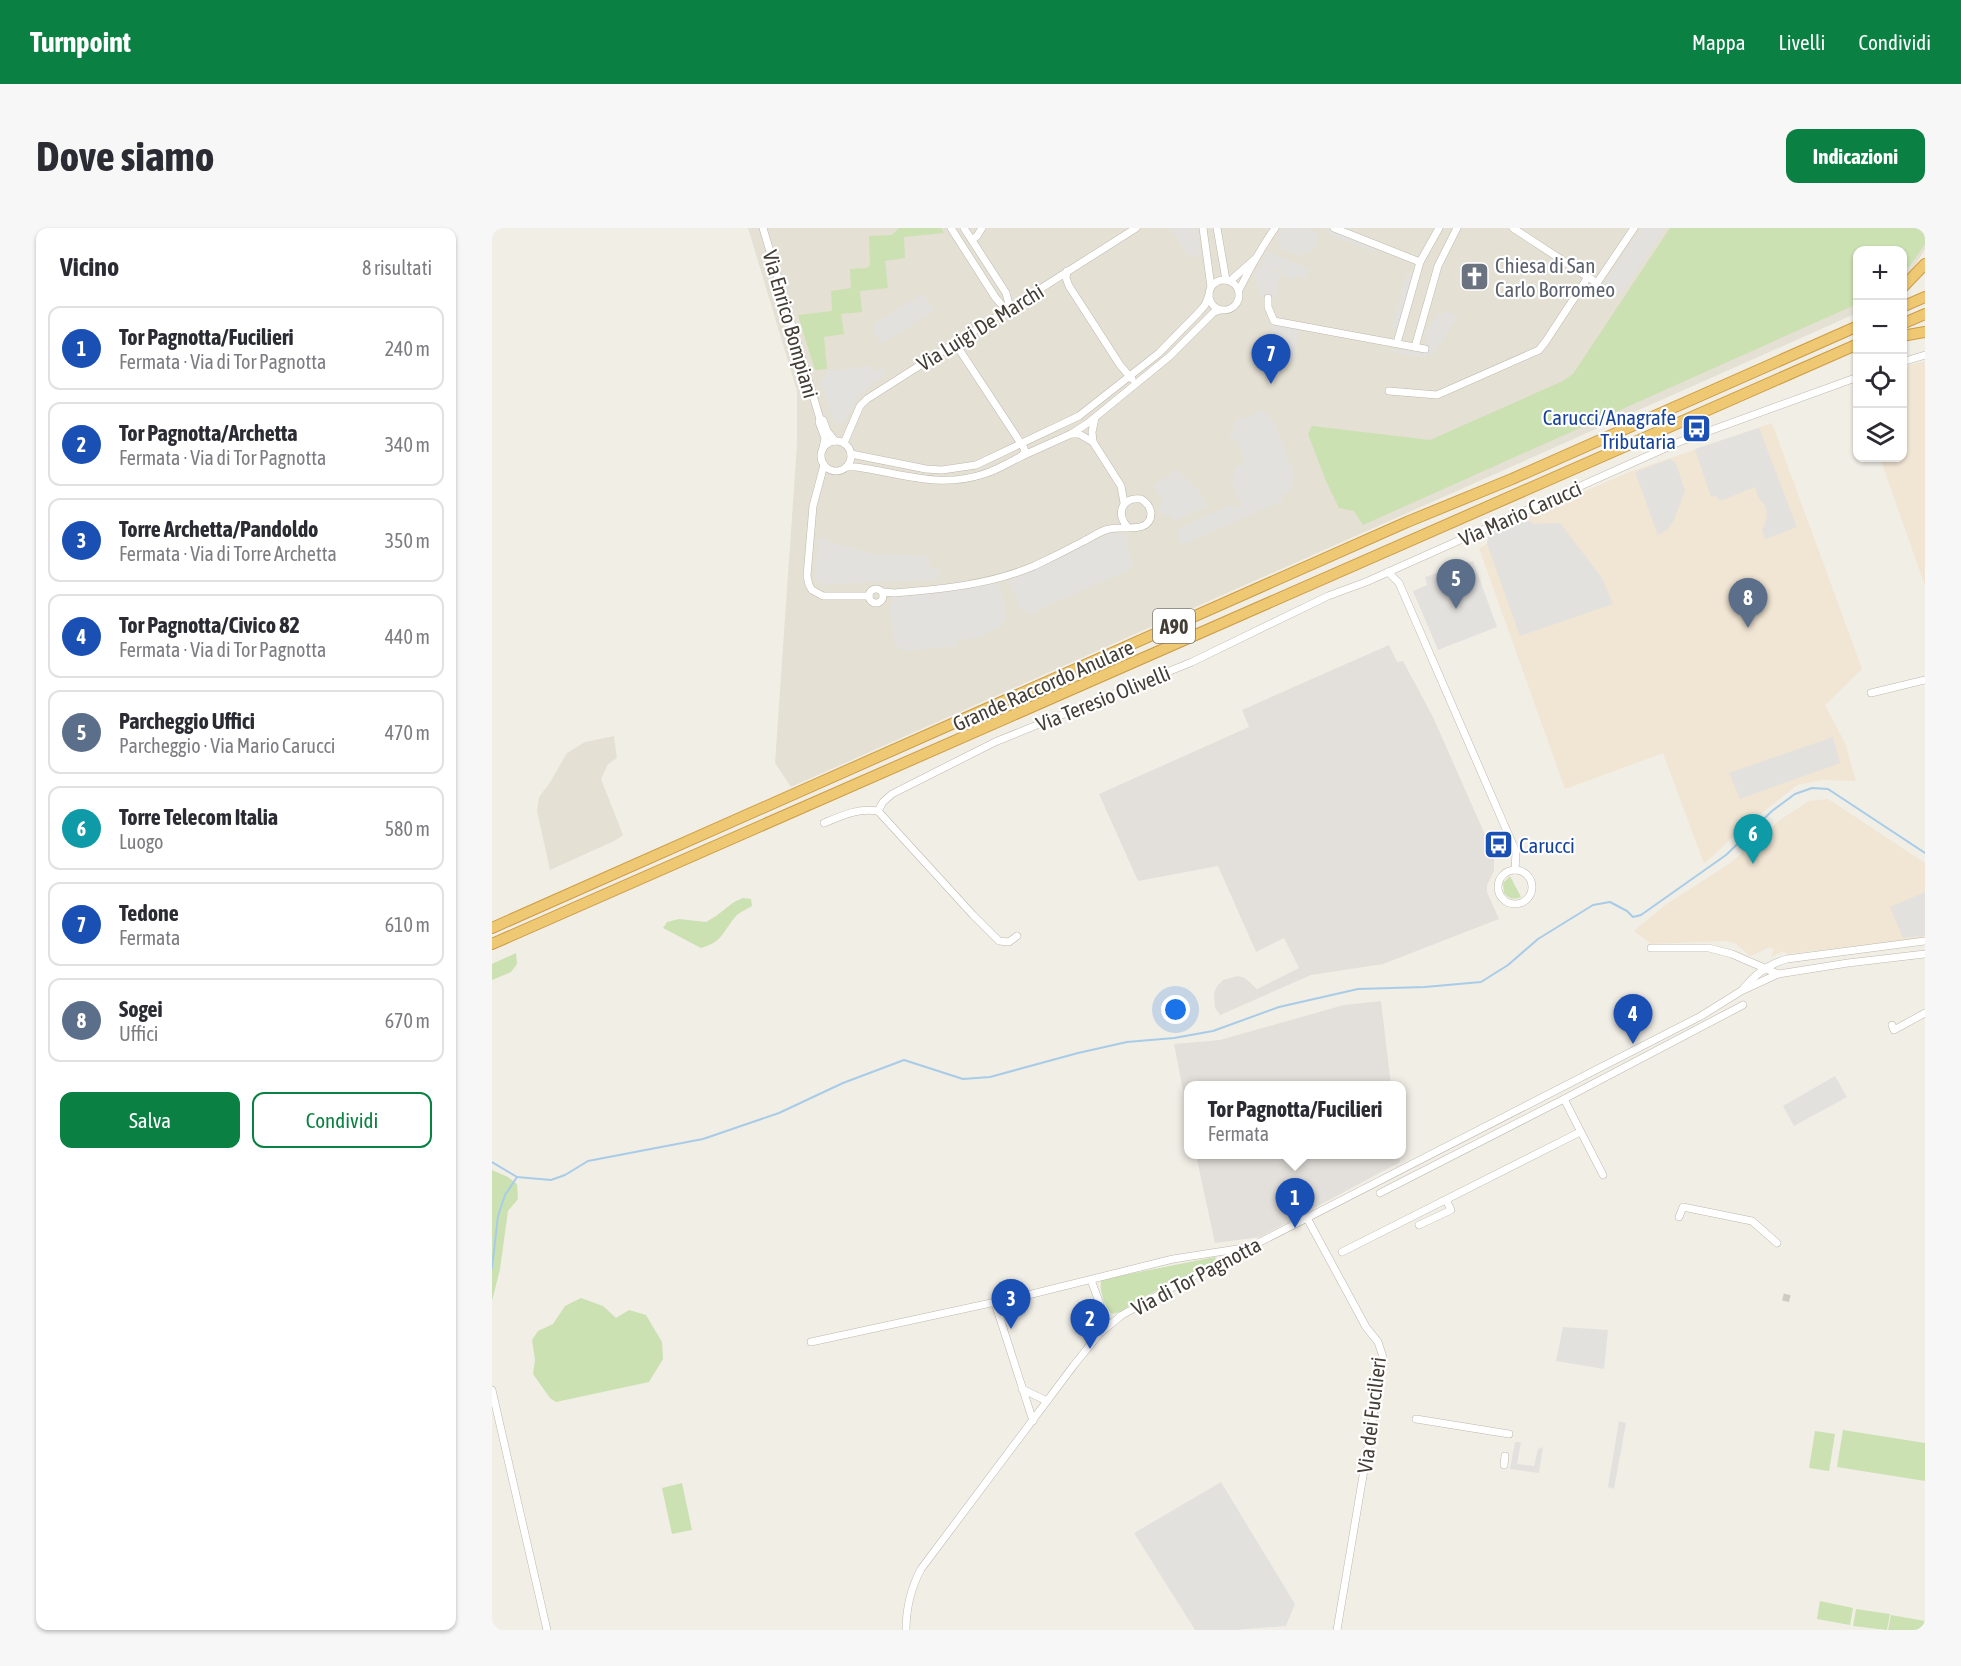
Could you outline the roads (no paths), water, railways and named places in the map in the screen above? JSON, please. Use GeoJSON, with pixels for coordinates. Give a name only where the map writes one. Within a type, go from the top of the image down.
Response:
{"type":"FeatureCollection","features":[{"type":"Feature","properties":{"kind":"highway"},"geometry":{"type":"LineString","coordinates":[[1907,283],[1925,264]]}},
{"type":"Feature","properties":{"kind":"highway"},"geometry":{"type":"LineString","coordinates":[[1907,305],[1925,297]]}},
{"type":"Feature","properties":{"kind":"highway"},"geometry":{"type":"LineString","coordinates":[[1907,322],[1925,314]]}},
{"type":"Feature","properties":{"kind":"highway"},"geometry":{"type":"LineString","coordinates":[[1819,344],[1853,321]]}},
{"type":"Feature","properties":{"kind":"highway","name":"Grande Raccordo Anulare"},"geometry":{"type":"LineString","coordinates":[[492,928],[1407,522],[1512,479],[1853,328]]}},
{"type":"Feature","properties":{"kind":"highway"},"geometry":{"type":"LineString","coordinates":[[1907,335],[1925,332]]}},
{"type":"Feature","properties":{"kind":"highway","name":"Grande Raccordo Anulare"},"geometry":{"type":"LineString","coordinates":[[492,944],[1853,346]]}},
{"type":"Feature","properties":{"kind":"highway"},"geometry":{"type":"LineString","coordinates":[[1803,368],[1853,351]]}},
{"type":"Feature","properties":{"kind":"street","name":"Via Enrico Bompiani"},"geometry":{"type":"LineString","coordinates":[[763,228],[820,419],[825,438],[823,448]]}},
{"type":"Feature","properties":{"kind":"street"},"geometry":{"type":"LineString","coordinates":[[951,228],[1000,305],[1008,309]]}},
{"type":"Feature","properties":{"kind":"street"},"geometry":{"type":"LineString","coordinates":[[964,228],[1006,293],[1008,309]]}},
{"type":"Feature","properties":{"kind":"street"},"geometry":{"type":"LineString","coordinates":[[972,240],[982,228]]}},
{"type":"Feature","properties":{"kind":"street","name":"Via Luigi De Marchi"},"geometry":{"type":"LineString","coordinates":[[844,443],[860,406],[867,399],[1136,228]]}},
{"type":"Feature","properties":{"kind":"street"},"geometry":{"type":"LineString","coordinates":[[851,454],[926,469],[942,470],[976,465],[1079,416],[1159,353],[1205,305],[1211,287],[1203,228]]}},
{"type":"Feature","properties":{"kind":"street"},"geometry":{"type":"LineString","coordinates":[[1217,228],[1228,281],[1239,290]]}},
{"type":"Feature","properties":{"kind":"street"},"geometry":{"type":"LineString","coordinates":[[1211,287],[1218,282],[1228,281],[1255,259],[1275,228]]}},
{"type":"Feature","properties":{"kind":"street"},"geometry":{"type":"LineString","coordinates":[[1334,228],[1420,262]]}},
{"type":"Feature","properties":{"kind":"street"},"geometry":{"type":"LineString","coordinates":[[1397,343],[1420,262],[1438,228]]}},
{"type":"Feature","properties":{"kind":"street"},"geometry":{"type":"LineString","coordinates":[[1414,347],[1438,266],[1457,228]]}},
{"type":"Feature","properties":{"kind":"street"},"geometry":{"type":"LineString","coordinates":[[1513,228],[1597,283],[1634,228]]}},
{"type":"Feature","properties":{"kind":"street"},"geometry":{"type":"LineString","coordinates":[[971,260],[981,253]]}},
{"type":"Feature","properties":{"kind":"street"},"geometry":{"type":"LineString","coordinates":[[816,495],[825,479],[846,467],[856,466],[924,480],[942,482],[960,480],[986,474],[1071,434],[1170,356],[1214,312],[1234,307],[1239,299],[1239,290],[1255,259]]}},
{"type":"Feature","properties":{"kind":"street"},"geometry":{"type":"LineString","coordinates":[[1067,271],[1066,278],[1069,286],[1120,365],[1130,376],[1133,381],[1132,387]]}},
{"type":"Feature","properties":{"kind":"street"},"geometry":{"type":"LineString","coordinates":[[1389,391],[1437,394],[1539,350],[1588,277]]}},
{"type":"Feature","properties":{"kind":"street"},"geometry":{"type":"LineString","coordinates":[[1209,296],[1212,305],[1221,310]]}},
{"type":"Feature","properties":{"kind":"street"},"geometry":{"type":"LineString","coordinates":[[1268,298],[1268,307],[1274,321],[1425,349]]}},
{"type":"Feature","properties":{"kind":"street"},"geometry":{"type":"LineString","coordinates":[[955,343],[1025,451],[1022,456]]}},
{"type":"Feature","properties":{"kind":"street"},"geometry":{"type":"LineString","coordinates":[[1907,360],[1925,355]]}},
{"type":"Feature","properties":{"kind":"street","name":"Via Mario Carucci"},"geometry":{"type":"LineString","coordinates":[[1388,572],[1679,442],[1853,378]]}},
{"type":"Feature","properties":{"kind":"street"},"geometry":{"type":"LineString","coordinates":[[1093,442],[1092,426],[1095,417]]}},
{"type":"Feature","properties":{"kind":"street","name":"Via Enrico Bompiani"},"geometry":{"type":"LineString","coordinates":[[820,419],[823,420],[835,441]]}},
{"type":"Feature","properties":{"kind":"street"},"geometry":{"type":"LineString","coordinates":[[869,596],[875,588],[883,594],[894,593],[968,585],[1013,574],[1108,529],[1142,527],[1150,518],[1149,506],[1121,486],[1093,442],[1079,434],[1071,434]]}},
{"type":"Feature","properties":{"kind":"street"},"geometry":{"type":"LineString","coordinates":[[837,472],[827,469],[820,457],[823,448],[835,441],[844,443],[851,454],[846,467]]}},
{"type":"Feature","properties":{"kind":"street"},"geometry":{"type":"LineString","coordinates":[[824,465],[813,506],[807,564],[808,585],[816,594],[823,596],[869,596]]}},
{"type":"Feature","properties":{"kind":"street"},"geometry":{"type":"LineString","coordinates":[[1108,529],[1120,513],[1124,503],[1121,486]]}},
{"type":"Feature","properties":{"kind":"street"},"geometry":{"type":"LineString","coordinates":[[1124,503],[1135,498]]}},
{"type":"Feature","properties":{"kind":"street"},"geometry":{"type":"LineString","coordinates":[[1120,513],[1128,527]]}},
{"type":"Feature","properties":{"kind":"street"},"geometry":{"type":"LineString","coordinates":[[1388,572],[1399,583],[1514,845],[1515,870]]}},
{"type":"Feature","properties":{"kind":"street","name":"Via Teresio Olivelli"},"geometry":{"type":"LineString","coordinates":[[878,811],[883,802],[892,794],[995,742],[1192,662],[1328,596],[1388,572]]}},
{"type":"Feature","properties":{"kind":"street"},"geometry":{"type":"LineString","coordinates":[[869,596],[874,603],[879,602],[883,594]]}},
{"type":"Feature","properties":{"kind":"street"},"geometry":{"type":"LineString","coordinates":[[1871,693],[1925,680]]}},
{"type":"Feature","properties":{"kind":"street"},"geometry":{"type":"LineString","coordinates":[[824,823],[855,810],[878,811],[999,941],[1005,942],[1017,936]]}},
{"type":"Feature","properties":{"kind":"street"},"geometry":{"type":"LineString","coordinates":[[1515,870],[1522,871],[1528,876],[1532,888],[1526,899],[1521,903],[1513,904],[1502,898],[1498,884],[1504,873],[1515,870]]}},
{"type":"Feature","properties":{"kind":"street","name":"Via di Tor Pagnotta"},"geometry":{"type":"LineString","coordinates":[[1741,991],[1753,977],[1764,969],[1787,959],[1925,941]]}},
{"type":"Feature","properties":{"kind":"street"},"geometry":{"type":"LineString","coordinates":[[1651,948],[1708,948],[1732,954],[1778,974]]}},
{"type":"Feature","properties":{"kind":"street","name":"Via di Tor Pagnotta"},"geometry":{"type":"LineString","coordinates":[[906,1630],[909,1600],[921,1569],[1032,1420],[1093,1341],[1108,1326],[1142,1304],[1252,1246],[1701,1016],[1741,991],[1778,974],[1859,961],[1925,954]]}},
{"type":"Feature","properties":{"kind":"street"},"geometry":{"type":"LineString","coordinates":[[1380,1193],[1743,1005]]}},
{"type":"Feature","properties":{"kind":"street"},"geometry":{"type":"LineString","coordinates":[[1892,1025],[1894,1030],[1925,1013]]}},
{"type":"Feature","properties":{"kind":"street"},"geometry":{"type":"LineString","coordinates":[[1564,1099],[1603,1175]]}},
{"type":"Feature","properties":{"kind":"street"},"geometry":{"type":"LineString","coordinates":[[1342,1252],[1580,1132]]}},
{"type":"Feature","properties":{"kind":"street"},"geometry":{"type":"LineString","coordinates":[[1419,1225],[1451,1210],[1446,1200]]}},
{"type":"Feature","properties":{"kind":"street"},"geometry":{"type":"LineString","coordinates":[[1679,1217],[1683,1207],[1752,1221],[1777,1243]]}},
{"type":"Feature","properties":{"kind":"street","name":"Via dei Fucilieri"},"geometry":{"type":"LineString","coordinates":[[1307,1218],[1366,1327],[1378,1342],[1383,1357],[1337,1630]]}},
{"type":"Feature","properties":{"kind":"street"},"geometry":{"type":"LineString","coordinates":[[811,1342],[995,1303],[1173,1258],[1252,1246]]}},
{"type":"Feature","properties":{"kind":"street"},"geometry":{"type":"LineString","coordinates":[[1092,1280],[1108,1326]]}},
{"type":"Feature","properties":{"kind":"street"},"geometry":{"type":"LineString","coordinates":[[995,1303],[1032,1420]]}},
{"type":"Feature","properties":{"kind":"street"},"geometry":{"type":"LineString","coordinates":[[1022,1389],[1047,1401]]}},
{"type":"Feature","properties":{"kind":"street"},"geometry":{"type":"LineString","coordinates":[[492,1390],[547,1630]]}},
{"type":"Feature","properties":{"kind":"street"},"geometry":{"type":"LineString","coordinates":[[1416,1419],[1509,1434]]}},
{"type":"Feature","properties":{"kind":"street"},"geometry":{"type":"LineString","coordinates":[[1504,1465],[1506,1456]]}},
{"type":"Feature","properties":{"kind":"waterway"},"geometry":{"type":"LineString","coordinates":[[492,1162],[517,1177],[551,1180],[565,1175],[588,1161],[703,1139],[779,1113],[843,1083],[904,1060],[963,1079],[990,1077],[1127,1042],[1174,1038],[1213,1031],[1279,1007],[1358,989],[1425,987],[1481,982],[1508,965],[1538,939],[1593,905],[1610,902],[1633,917],[1641,915],[1726,855],[1772,811],[1795,794],[1812,788],[1828,789],[1925,853]]}},
{"type":"Feature","properties":{"kind":"waterway"},"geometry":{"type":"LineString","coordinates":[[492,1268],[498,1216],[505,1195],[517,1177]]}},
{"type":"Feature","properties":{"kind":"tunnel"},"geometry":{"type":"LineString","coordinates":[[1783,1297],[1791,1299]]}},
{"type":"Feature","properties":{"kind":"place","name":"Chiesa di San Carlo Borromeo"},"geometry":{"type":"Point","coordinates":[1474,277]}},
{"type":"Feature","properties":{"kind":"place","name":"Tedone"},"geometry":{"type":"Point","coordinates":[1271,384]}},
{"type":"Feature","properties":{"kind":"place","name":"Carucci/Anagrafe Tributaria"},"geometry":{"type":"Point","coordinates":[1697,429]}},
{"type":"Feature","properties":{"kind":"place","name":"Parcheggio Uffici"},"geometry":{"type":"Point","coordinates":[1456,609]}},
{"type":"Feature","properties":{"kind":"place","name":"Sogei"},"geometry":{"type":"Point","coordinates":[1748,628]}},
{"type":"Feature","properties":{"kind":"place","name":"Carucci"},"geometry":{"type":"Point","coordinates":[1498,845]}},
{"type":"Feature","properties":{"kind":"place","name":"Torre Telecom Italia"},"geometry":{"type":"Point","coordinates":[1753,864]}},
{"type":"Feature","properties":{"kind":"place","name":"Tor Pagnotta/Civico 82"},"geometry":{"type":"Point","coordinates":[1633,1044]}},
{"type":"Feature","properties":{"kind":"place","name":"Tor Pagnotta/Fucilieri"},"geometry":{"type":"Point","coordinates":[1295,1228]}},
{"type":"Feature","properties":{"kind":"place","name":"Torre Archetta/Pandoldo"},"geometry":{"type":"Point","coordinates":[1011,1329]}},
{"type":"Feature","properties":{"kind":"place","name":"Tor Pagnotta/Archetta"},"geometry":{"type":"Point","coordinates":[1090,1349]}}]}
